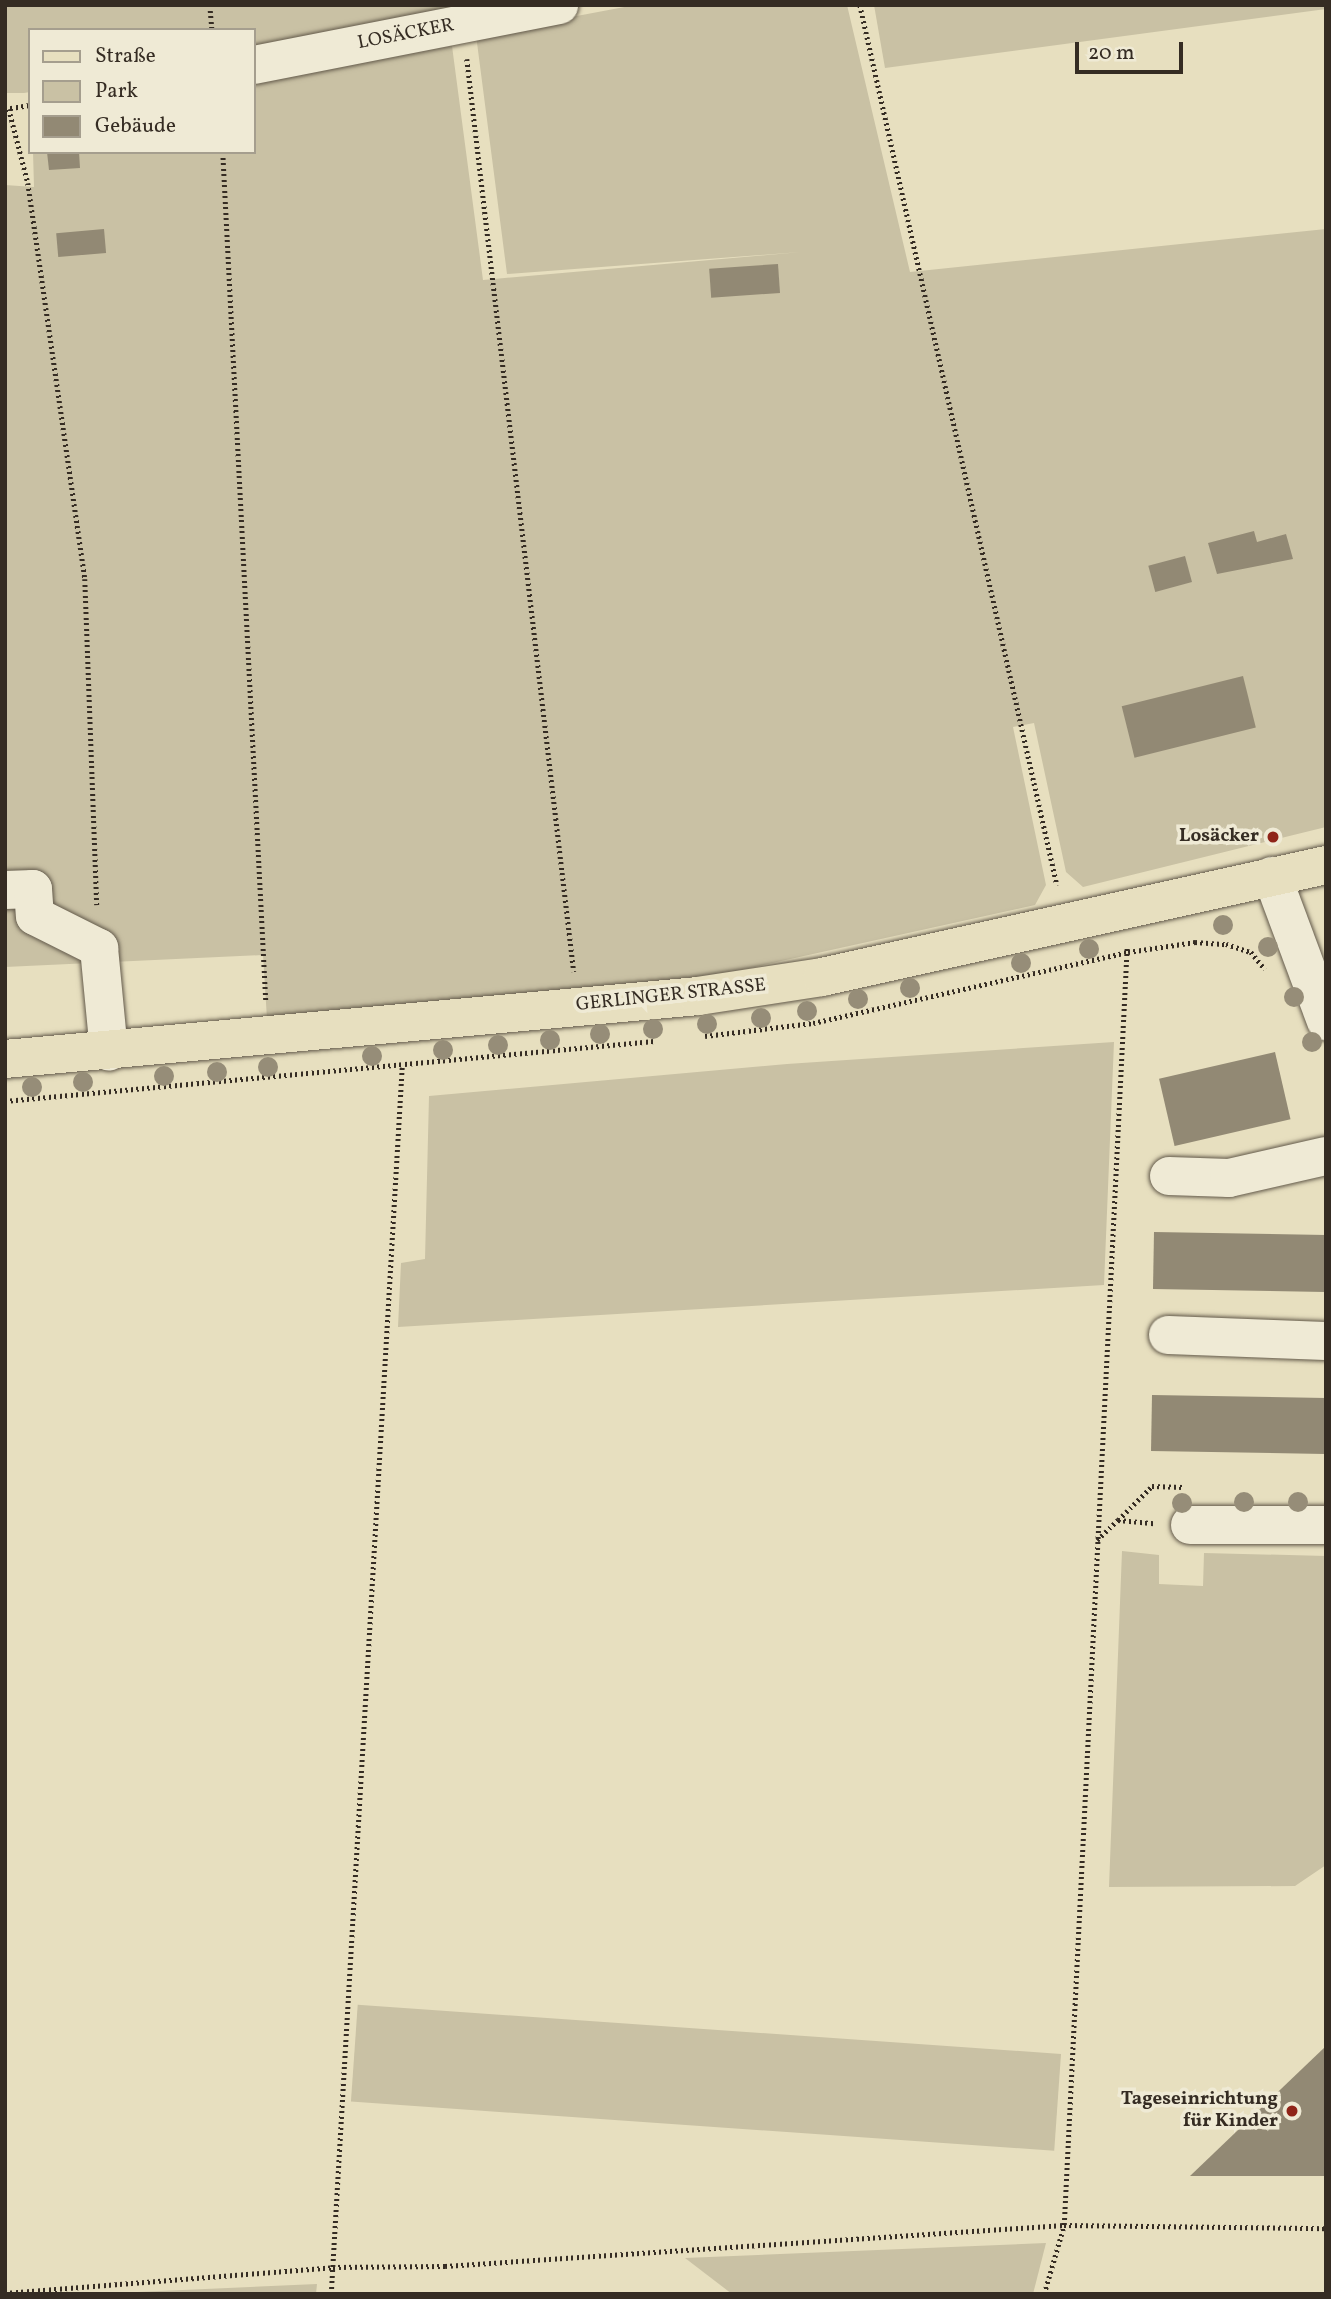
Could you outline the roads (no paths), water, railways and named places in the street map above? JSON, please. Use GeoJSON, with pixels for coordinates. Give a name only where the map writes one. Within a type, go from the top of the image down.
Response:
{"type":"FeatureCollection","features":[{"type":"Feature","properties":{"kind":"main road","name":"GERLINGER STRASSE"},"geometry":{"type":"LineString","coordinates":[[5,1059],[109,1052],[698,996],[822,977],[1118,908],[1326,864]]}},
{"type":"Feature","properties":{"kind":"street","name":"LOSÄCKER"},"geometry":{"type":"LineString","coordinates":[[256,65],[559,5]]}},
{"type":"Feature","properties":{"kind":"street"},"geometry":{"type":"LineString","coordinates":[[1272,876],[1326,1021]]}},
{"type":"Feature","properties":{"kind":"street"},"geometry":{"type":"LineString","coordinates":[[5,890],[33,889],[35,916],[99,948],[109,1052]]}},
{"type":"Feature","properties":{"kind":"street"},"geometry":{"type":"LineString","coordinates":[[1169,1176],[1229,1178],[1326,1156]]}},
{"type":"Feature","properties":{"kind":"street"},"geometry":{"type":"LineString","coordinates":[[1168,1335],[1326,1341]]}},
{"type":"Feature","properties":{"kind":"street"},"geometry":{"type":"LineString","coordinates":[[1190,1525],[1326,1525]]}},
{"type":"Feature","properties":{"kind":"place","name":"Losäcker"},"geometry":{"type":"Point","coordinates":[1273,837]}},
{"type":"Feature","properties":{"kind":"place","name":"Tageseinrichtung für Kinder"},"geometry":{"type":"Point","coordinates":[1292,2111]}}]}
